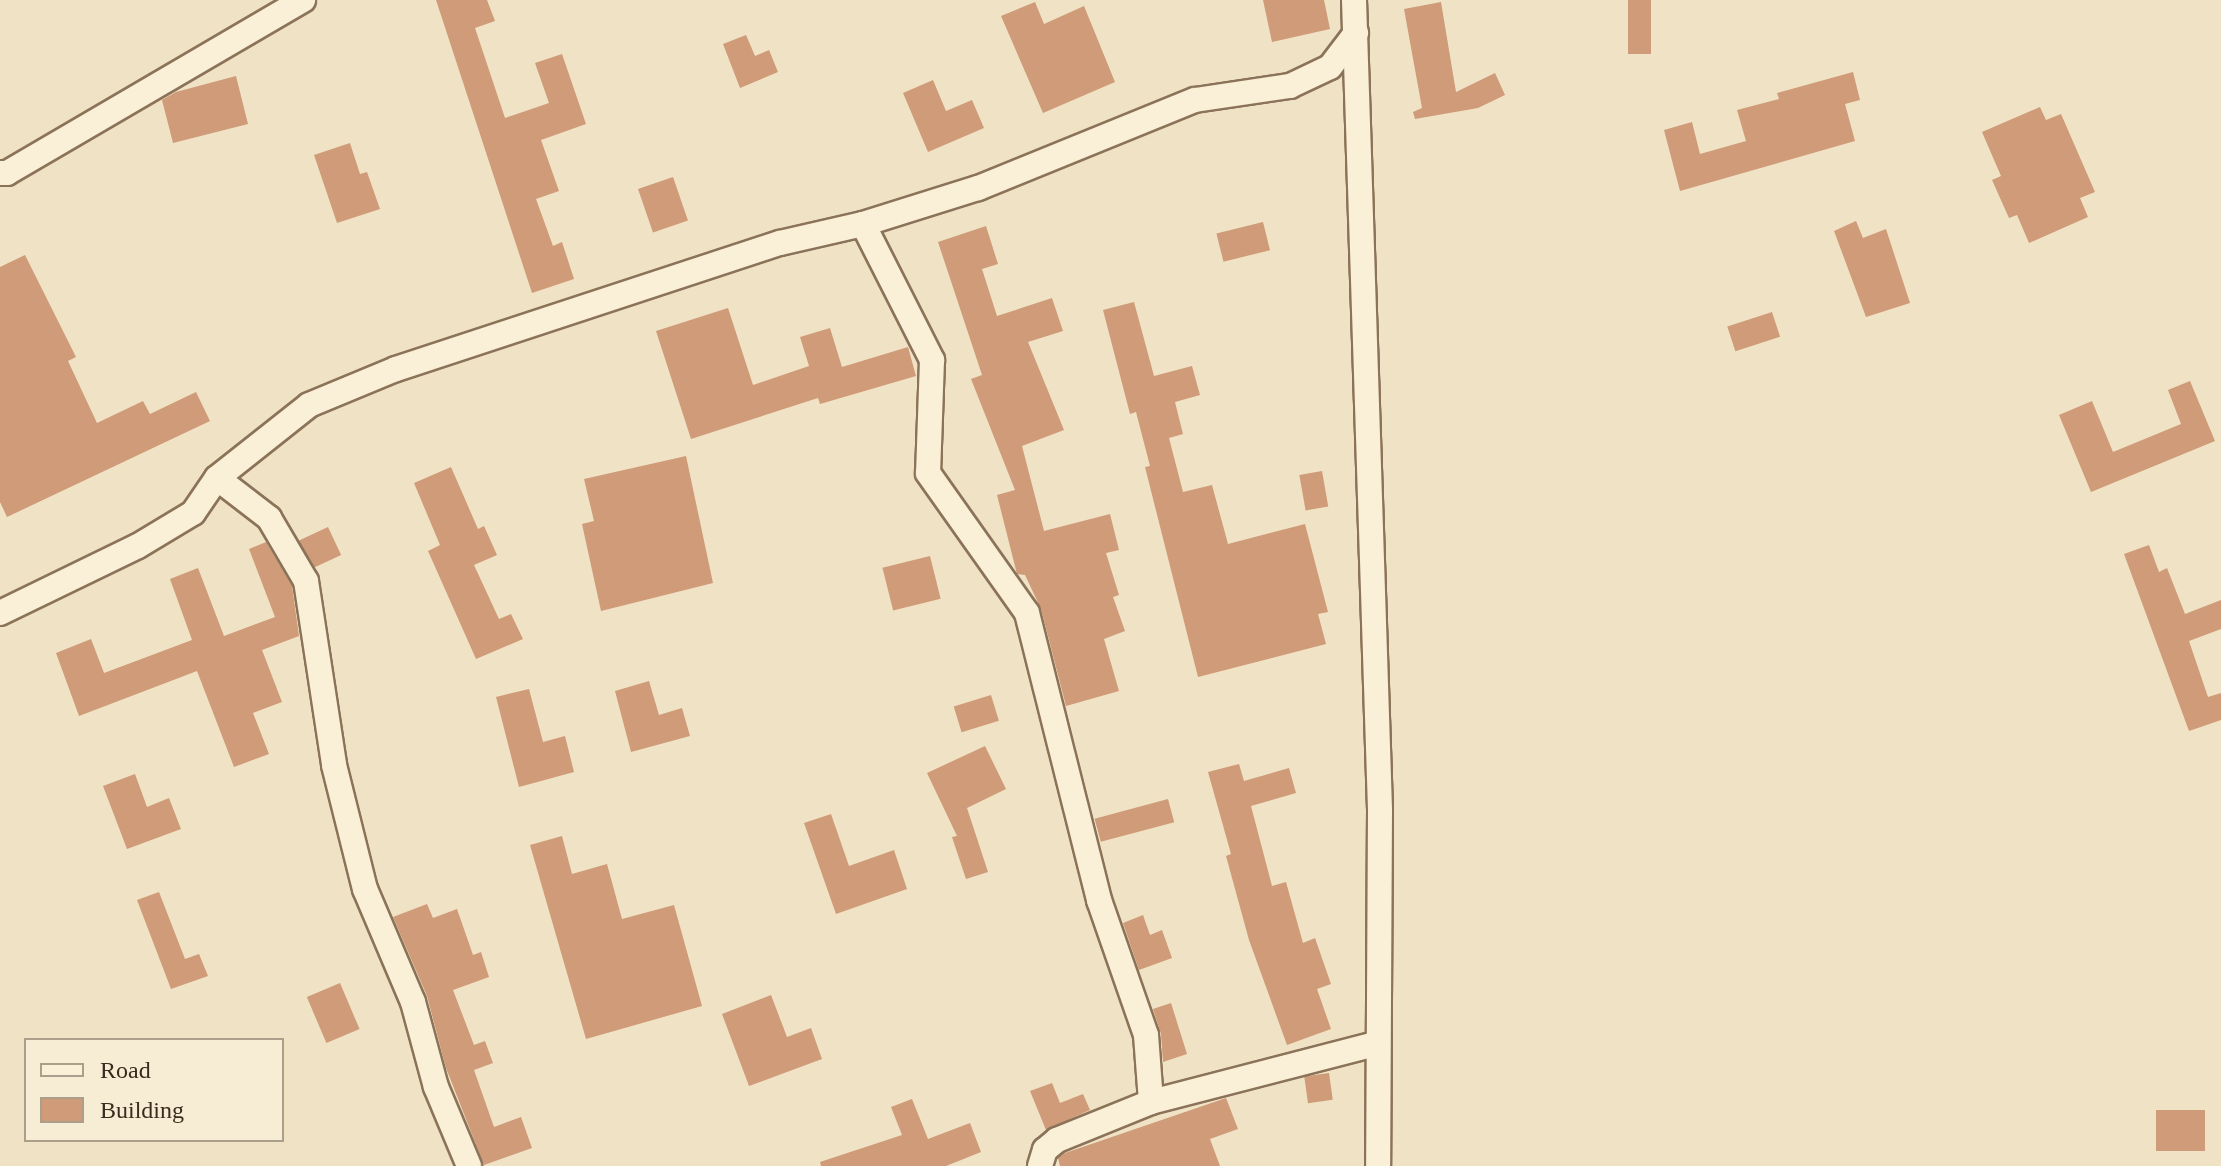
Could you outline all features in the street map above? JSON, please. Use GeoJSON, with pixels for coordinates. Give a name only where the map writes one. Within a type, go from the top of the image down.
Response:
{"type":"FeatureCollection","features":[{"type":"Feature","properties":{"kind":"street"},"geometry":{"type":"LineString","coordinates":[[0,173],[7,173],[303,0]]}},
{"type":"Feature","properties":{"kind":"street"},"geometry":{"type":"LineString","coordinates":[[1354,0],[1380,811],[1376,1044],[1378,1166]]}},
{"type":"Feature","properties":{"kind":"street"},"geometry":{"type":"LineString","coordinates":[[0,613],[138,546],[193,513],[217,478],[309,405],[396,369],[780,243],[863,224],[978,188],[1195,100],[1290,86],[1330,67],[1356,33]]}},
{"type":"Feature","properties":{"kind":"street"},"geometry":{"type":"LineString","coordinates":[[863,224],[932,360],[928,473],[1027,613],[1099,900],[1146,1035],[1151,1102]]}},
{"type":"Feature","properties":{"kind":"street"},"geometry":{"type":"LineString","coordinates":[[217,478],[269,518],[306,581],[334,765],[365,889],[413,1002],[436,1087],[469,1166]]}},
{"type":"Feature","properties":{"kind":"street"},"geometry":{"type":"LineString","coordinates":[[1040,1166],[1045,1150],[1057,1140],[1151,1102],[1376,1044]]}},
{"type":"Feature","properties":{"kind":"building"},"geometry":{"type":"Polygon","coordinates":[[[436,0],[487,0],[495,21],[475,28],[505,118],[549,103],[535,63],[562,54],[586,124],[541,140],[559,191],[536,199],[553,246],[562,242],[574,279],[532,293],[436,0]]]}},
{"type":"Feature","properties":{"kind":"building"},"geometry":{"type":"Polygon","coordinates":[[[1263,0],[1324,0],[1330,29],[1272,42],[1263,0]]]}},
{"type":"Feature","properties":{"kind":"building"},"geometry":{"type":"Polygon","coordinates":[[[1628,0],[1651,0],[1651,54],[1628,54],[1628,0]]]}},
{"type":"Feature","properties":{"kind":"building"},"geometry":{"type":"Polygon","coordinates":[[[1035,2],[1044,24],[1084,6],[1115,82],[1043,113],[1001,16],[1035,2]]]}},
{"type":"Feature","properties":{"kind":"building"},"geometry":{"type":"Polygon","coordinates":[[[1441,2],[1456,92],[1495,73],[1505,95],[1478,108],[1415,119],[1413,112],[1422,108],[1404,9],[1441,2]]]}},
{"type":"Feature","properties":{"kind":"building"},"geometry":{"type":"Polygon","coordinates":[[[746,35],[755,56],[769,50],[778,72],[740,88],[723,44],[746,35]]]}},
{"type":"Feature","properties":{"kind":"building"},"geometry":{"type":"Polygon","coordinates":[[[1853,72],[1860,100],[1845,104],[1855,141],[1680,191],[1664,130],[1692,122],[1700,154],[1746,141],[1737,110],[1779,99],[1777,93],[1853,72]]]}},
{"type":"Feature","properties":{"kind":"building"},"geometry":{"type":"Polygon","coordinates":[[[236,76],[248,124],[173,143],[162,100],[176,92],[236,76]]]}},
{"type":"Feature","properties":{"kind":"building"},"geometry":{"type":"Polygon","coordinates":[[[933,80],[946,111],[972,100],[984,128],[928,152],[903,93],[933,80]]]}},
{"type":"Feature","properties":{"kind":"building"},"geometry":{"type":"Polygon","coordinates":[[[2040,107],[2046,120],[2061,114],[2095,192],[2080,198],[2088,217],[2029,243],[2017,215],[2009,218],[1992,180],[2001,176],[1982,132],[2040,107]]]}},
{"type":"Feature","properties":{"kind":"building"},"geometry":{"type":"Polygon","coordinates":[[[350,143],[360,174],[367,172],[380,209],[337,223],[314,155],[350,143]]]}},
{"type":"Feature","properties":{"kind":"building"},"geometry":{"type":"Polygon","coordinates":[[[673,177],[688,220],[653,233],[638,189],[673,177]]]}},
{"type":"Feature","properties":{"kind":"building"},"geometry":{"type":"Polygon","coordinates":[[[1856,221],[1863,238],[1886,229],[1910,303],[1866,317],[1834,231],[1856,221]]]}},
{"type":"Feature","properties":{"kind":"building"},"geometry":{"type":"Polygon","coordinates":[[[1263,222],[1270,250],[1223,262],[1216,234],[1263,222]]]}},
{"type":"Feature","properties":{"kind":"building"},"geometry":{"type":"Polygon","coordinates":[[[986,226],[998,264],[982,269],[997,316],[1052,298],[1063,331],[1028,342],[1064,430],[1022,446],[1044,531],[1110,514],[1119,550],[1106,553],[1119,595],[1113,597],[1125,631],[1104,639],[1119,691],[1066,706],[1041,609],[1025,575],[1017,574],[997,495],[1015,490],[971,379],[982,375],[938,242],[986,226]]]}},
{"type":"Feature","properties":{"kind":"building"},"geometry":{"type":"Polygon","coordinates":[[[25,255],[76,357],[68,361],[97,423],[143,401],[150,414],[196,392],[210,421],[7,517],[0,502],[0,267],[25,255]]]}},
{"type":"Feature","properties":{"kind":"building"},"geometry":{"type":"Polygon","coordinates":[[[1134,302],[1154,376],[1192,366],[1200,395],[1175,402],[1183,434],[1169,438],[1183,492],[1212,485],[1228,544],[1305,524],[1328,612],[1318,614],[1326,644],[1198,677],[1145,467],[1150,466],[1136,412],[1130,414],[1103,310],[1134,302]]]}},
{"type":"Feature","properties":{"kind":"building"},"geometry":{"type":"Polygon","coordinates":[[[728,308],[753,385],[809,366],[800,337],[830,328],[842,367],[908,347],[916,376],[820,404],[818,398],[691,439],[656,331],[728,308]]]}},
{"type":"Feature","properties":{"kind":"building"},"geometry":{"type":"Polygon","coordinates":[[[1772,312],[1780,337],[1735,351],[1727,327],[1772,312]]]}},
{"type":"Feature","properties":{"kind":"building"},"geometry":{"type":"Polygon","coordinates":[[[2190,381],[2215,441],[2091,492],[2059,415],[2092,401],[2113,452],[2181,424],[2168,390],[2190,381]]]}},
{"type":"Feature","properties":{"kind":"building"},"geometry":{"type":"Polygon","coordinates":[[[686,456],[713,583],[601,611],[582,524],[594,521],[584,479],[686,456]]]}},
{"type":"Feature","properties":{"kind":"building"},"geometry":{"type":"Polygon","coordinates":[[[451,467],[478,529],[484,526],[497,555],[474,565],[499,619],[511,614],[523,639],[476,659],[428,551],[440,545],[414,483],[451,467]]]}},
{"type":"Feature","properties":{"kind":"building"},"geometry":{"type":"Polygon","coordinates":[[[1322,471],[1328,506],[1306,510],[1299,475],[1322,471]]]}},
{"type":"Feature","properties":{"kind":"building"},"geometry":{"type":"Polygon","coordinates":[[[328,527],[341,555],[312,569],[299,541],[328,527]]]}},
{"type":"Feature","properties":{"kind":"building"},"geometry":{"type":"Polygon","coordinates":[[[266,542],[292,586],[299,636],[262,650],[282,702],[253,713],[269,754],[234,767],[197,671],[79,716],[56,653],[91,639],[104,673],[192,640],[170,579],[198,568],[224,636],[275,617],[249,549],[266,542]]]}},
{"type":"Feature","properties":{"kind":"building"},"geometry":{"type":"Polygon","coordinates":[[[2149,545],[2159,572],[2167,568],[2185,614],[2221,600],[2221,629],[2189,641],[2208,697],[2221,693],[2221,720],[2189,731],[2124,554],[2149,545]]]}},
{"type":"Feature","properties":{"kind":"building"},"geometry":{"type":"Polygon","coordinates":[[[930,556],[941,599],[893,611],[882,568],[930,556]]]}},
{"type":"Feature","properties":{"kind":"building"},"geometry":{"type":"Polygon","coordinates":[[[649,681],[659,715],[682,708],[690,736],[631,752],[615,691],[649,681]]]}},
{"type":"Feature","properties":{"kind":"building"},"geometry":{"type":"Polygon","coordinates":[[[529,689],[543,742],[565,736],[574,772],[519,787],[496,697],[529,689]]]}},
{"type":"Feature","properties":{"kind":"building"},"geometry":{"type":"Polygon","coordinates":[[[991,695],[999,721],[962,732],[954,706],[991,695]]]}},
{"type":"Feature","properties":{"kind":"building"},"geometry":{"type":"Polygon","coordinates":[[[985,746],[1006,789],[967,808],[988,872],[966,879],[952,837],[957,836],[927,773],[985,746]]]}},
{"type":"Feature","properties":{"kind":"building"},"geometry":{"type":"Polygon","coordinates":[[[1239,764],[1244,781],[1289,768],[1296,793],[1251,806],[1272,886],[1286,882],[1303,943],[1315,938],[1331,984],[1317,989],[1331,1029],[1287,1045],[1249,940],[1226,856],[1231,854],[1208,772],[1239,764]]]}},
{"type":"Feature","properties":{"kind":"building"},"geometry":{"type":"Polygon","coordinates":[[[135,774],[147,807],[169,798],[181,829],[127,849],[103,786],[135,774]]]}},
{"type":"Feature","properties":{"kind":"building"},"geometry":{"type":"Polygon","coordinates":[[[1168,799],[1174,822],[1101,842],[1095,819],[1168,799]]]}},
{"type":"Feature","properties":{"kind":"building"},"geometry":{"type":"Polygon","coordinates":[[[831,814],[849,866],[894,850],[907,889],[836,914],[804,823],[831,814]]]}},
{"type":"Feature","properties":{"kind":"building"},"geometry":{"type":"Polygon","coordinates":[[[562,836],[572,874],[607,864],[622,919],[674,905],[702,1006],[586,1039],[530,845],[562,836]]]}},
{"type":"Feature","properties":{"kind":"building"},"geometry":{"type":"Polygon","coordinates":[[[159,892],[185,959],[199,954],[208,976],[171,989],[137,900],[159,892]]]}},
{"type":"Feature","properties":{"kind":"building"},"geometry":{"type":"Polygon","coordinates":[[[427,904],[433,918],[457,909],[473,955],[481,952],[489,977],[453,990],[474,1045],[485,1041],[493,1063],[474,1070],[494,1127],[521,1117],[532,1148],[484,1165],[446,1068],[427,996],[393,917],[427,904]]]}},
{"type":"Feature","properties":{"kind":"building"},"geometry":{"type":"Polygon","coordinates":[[[1143,915],[1150,935],[1162,930],[1172,958],[1139,970],[1123,923],[1143,915]]]}},
{"type":"Feature","properties":{"kind":"building"},"geometry":{"type":"Polygon","coordinates":[[[340,983],[360,1029],[326,1043],[307,997],[340,983]]]}},
{"type":"Feature","properties":{"kind":"building"},"geometry":{"type":"Polygon","coordinates":[[[771,995],[787,1037],[811,1028],[822,1059],[749,1086],[722,1014],[771,995]]]}},
{"type":"Feature","properties":{"kind":"building"},"geometry":{"type":"Polygon","coordinates":[[[1171,1003],[1187,1054],[1163,1062],[1161,1034],[1153,1009],[1171,1003]]]}},
{"type":"Feature","properties":{"kind":"building"},"geometry":{"type":"Polygon","coordinates":[[[1329,1073],[1333,1100],[1308,1103],[1304,1076],[1329,1073]]]}},
{"type":"Feature","properties":{"kind":"building"},"geometry":{"type":"Polygon","coordinates":[[[1052,1083],[1060,1103],[1083,1094],[1090,1110],[1046,1130],[1030,1091],[1052,1083]]]}},
{"type":"Feature","properties":{"kind":"building"},"geometry":{"type":"Polygon","coordinates":[[[1226,1098],[1238,1129],[1210,1139],[1220,1166],[1060,1166],[1058,1158],[1065,1153],[1226,1098]]]}},
{"type":"Feature","properties":{"kind":"building"},"geometry":{"type":"Polygon","coordinates":[[[912,1099],[928,1139],[970,1123],[981,1152],[946,1166],[821,1166],[820,1162],[902,1135],[891,1107],[912,1099]]]}},
{"type":"Feature","properties":{"kind":"building"},"geometry":{"type":"Polygon","coordinates":[[[2156,1110],[2205,1110],[2205,1151],[2156,1151],[2156,1110]]]}}]}
